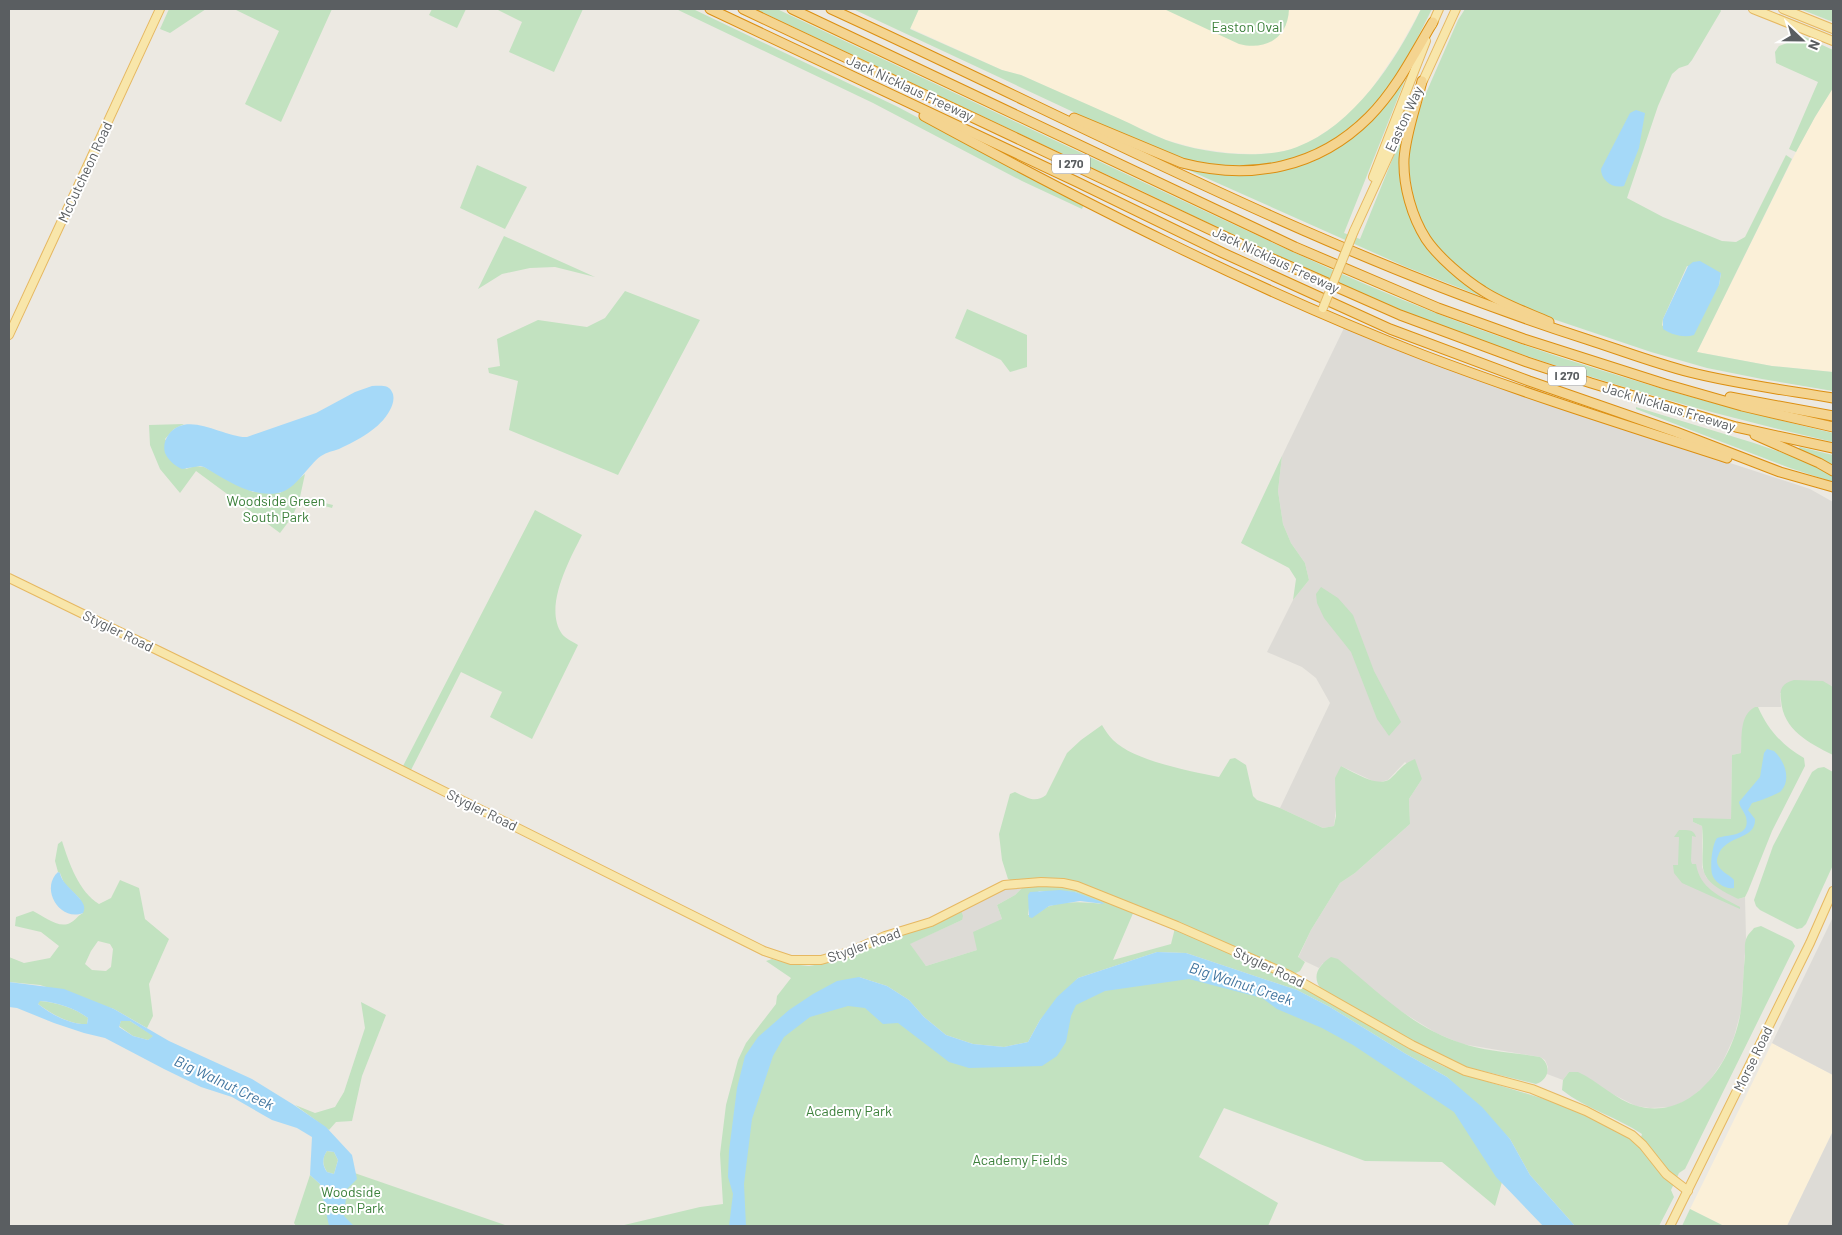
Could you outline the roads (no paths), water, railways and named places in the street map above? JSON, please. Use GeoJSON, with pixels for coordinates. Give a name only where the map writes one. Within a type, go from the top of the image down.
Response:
{"type":"FeatureCollection","features":[{"type":"Feature","properties":{"kind":"highway"},"geometry":{"type":"LineString","coordinates":[[710,9],[1076,181],[1222,253],[1390,329],[1676,432],[1780,472]]}},
{"type":"Feature","properties":{"kind":"highway","name":"Jack Nicklaus Freeway"},"geometry":{"type":"LineString","coordinates":[[743,9],[1334,287],[1452,335],[1527,362],[1736,427],[1833,448]]}},
{"type":"Feature","properties":{"kind":"highway","name":"Jack Nicklaus Freeway"},"geometry":{"type":"LineString","coordinates":[[792,9],[1287,243],[1438,308],[1524,339],[1684,389],[1742,406],[1833,427]]}},
{"type":"Feature","properties":{"kind":"highway"},"geometry":{"type":"LineString","coordinates":[[835,11],[1026,98],[1182,163],[1201,168],[1253,172],[1303,160],[1325,150],[1348,136],[1370,116],[1388,95],[1433,22]]}},
{"type":"Feature","properties":{"kind":"highway"},"geometry":{"type":"LineString","coordinates":[[835,11],[1115,143],[1348,249],[1525,320],[1688,372],[1833,398]]}},
{"type":"Feature","properties":{"kind":"highway"},"geometry":{"type":"LineString","coordinates":[[1422,81],[1408,130],[1404,161],[1406,187],[1418,224],[1427,240],[1461,275],[1482,290],[1508,304],[1602,344]]}},
{"type":"Feature","properties":{"kind":"highway"},"geometry":{"type":"LineString","coordinates":[[865,82],[1042,180],[1186,250],[1425,355],[1576,410],[1736,461],[1833,487]]}},
{"type":"Feature","properties":{"kind":"highway"},"geometry":{"type":"LineString","coordinates":[[1684,389],[1833,416]]}},
{"type":"Feature","properties":{"kind":"highway"},"geometry":{"type":"LineString","coordinates":[[1736,427],[1819,462],[1833,470]]}},
{"type":"Feature","properties":{"kind":"main road","name":"McCutcheon Road"},"geometry":{"type":"LineString","coordinates":[[9,335],[160,9]]}},
{"type":"Feature","properties":{"kind":"main road","name":"Easton Way"},"geometry":{"type":"LineString","coordinates":[[1322,310],[1439,9]]}},
{"type":"Feature","properties":{"kind":"main road","name":"Easton Way"},"geometry":{"type":"LineString","coordinates":[[1354,231],[1456,9]]}},
{"type":"Feature","properties":{"kind":"main road"},"geometry":{"type":"LineString","coordinates":[[1753,9],[1833,41]]}},
{"type":"Feature","properties":{"kind":"main road"},"geometry":{"type":"LineString","coordinates":[[1783,9],[1833,29]]}},
{"type":"Feature","properties":{"kind":"main road","name":"Stygler Road"},"geometry":{"type":"LineString","coordinates":[[9,578],[307,722],[764,951],[791,960],[821,960],[849,952],[885,936],[931,922],[1004,885],[1041,882],[1077,886],[1185,930],[1289,976],[1412,1045],[1466,1071],[1541,1092],[1594,1115],[1632,1135],[1643,1145],[1666,1174],[1688,1191]]}},
{"type":"Feature","properties":{"kind":"main road","name":"Morse Road"},"geometry":{"type":"LineString","coordinates":[[1670,1226],[1803,957],[1833,891]]}},
{"type":"Feature","properties":{"kind":"water"},"geometry":{"type":"Polygon","coordinates":[[[1636,110],[1645,113],[1639,148],[1624,186],[1611,185],[1603,177],[1601,169],[1630,113],[1636,110]]]}},
{"type":"Feature","properties":{"kind":"water"},"geometry":{"type":"Polygon","coordinates":[[[1700,261],[1721,273],[1719,285],[1694,335],[1682,336],[1670,333],[1663,329],[1663,319],[1688,266],[1693,262],[1700,261]]]}},
{"type":"Feature","properties":{"kind":"water"},"geometry":{"type":"Polygon","coordinates":[[[372,386],[391,389],[393,394],[392,406],[386,417],[361,438],[321,456],[296,482],[278,493],[259,493],[240,487],[200,466],[182,469],[172,463],[165,453],[164,445],[166,438],[177,427],[186,424],[247,437],[316,413],[355,392],[372,386]]]}},
{"type":"Feature","properties":{"kind":"water"},"geometry":{"type":"Polygon","coordinates":[[[1767,749],[1774,751],[1784,764],[1786,781],[1781,791],[1752,803],[1748,810],[1755,819],[1751,831],[1727,844],[1717,857],[1719,867],[1734,880],[1734,888],[1727,888],[1718,882],[1712,874],[1711,860],[1714,845],[1717,838],[1738,834],[1745,828],[1747,823],[1746,817],[1739,802],[1760,777],[1764,753],[1767,749]]]}},
{"type":"Feature","properties":{"kind":"water"},"geometry":{"type":"Polygon","coordinates":[[[58,872],[83,903],[83,913],[66,913],[55,902],[51,886],[58,872]]]}},
{"type":"Feature","properties":{"kind":"water"},"geometry":{"type":"Polygon","coordinates":[[[1060,890],[1075,892],[1104,904],[1080,901],[1049,906],[1032,918],[1029,917],[1028,895],[1030,892],[1060,890]]]}},
{"type":"Feature","properties":{"kind":"water","name":"Big Walnut Creek"},"geometry":{"type":"Polygon","coordinates":[[[1157,952],[1186,953],[1297,990],[1330,1007],[1447,1077],[1482,1107],[1510,1139],[1530,1175],[1575,1226],[1543,1226],[1496,1177],[1454,1112],[1353,1045],[1322,1028],[1277,1009],[1262,998],[1189,979],[1105,991],[1076,1005],[1071,1016],[1066,1042],[1057,1056],[1042,1066],[969,1068],[949,1062],[898,1023],[883,1024],[865,1008],[848,1006],[810,1017],[784,1037],[773,1056],[752,1119],[744,1184],[746,1226],[729,1226],[733,1194],[728,1177],[729,1151],[737,1088],[745,1056],[758,1037],[789,1010],[813,994],[837,981],[859,977],[887,986],[909,1000],[924,1017],[946,1035],[973,1044],[1004,1047],[1028,1042],[1040,1020],[1057,997],[1078,978],[1157,952]]]}},
{"type":"Feature","properties":{"kind":"water","name":"Big Walnut Creek"},"geometry":{"type":"Polygon","coordinates":[[[9,982],[64,989],[114,1009],[169,1041],[252,1079],[294,1105],[326,1127],[352,1155],[357,1179],[347,1189],[344,1216],[354,1226],[329,1226],[320,1184],[310,1175],[312,1137],[297,1128],[272,1120],[232,1097],[201,1087],[105,1038],[84,1033],[17,1008],[9,1007],[9,982]],[[40,1001],[38,1004],[61,1018],[74,1023],[87,1024],[88,1018],[71,1008],[40,1001]],[[121,1021],[119,1027],[133,1036],[148,1040],[153,1036],[130,1021],[121,1021]],[[327,1151],[323,1159],[324,1167],[327,1172],[334,1174],[338,1160],[334,1152],[327,1151]]]}},
{"type":"Feature","properties":{"kind":"park label","name":"Easton Oval"},"geometry":{"type":"Point","coordinates":[1247,27]}},
{"type":"Feature","properties":{"kind":"park label","name":"Woodside Green South Park"},"geometry":{"type":"Point","coordinates":[276,510]}},
{"type":"Feature","properties":{"kind":"park label","name":"Academy Park"},"geometry":{"type":"Point","coordinates":[849,1111]}},
{"type":"Feature","properties":{"kind":"park label","name":"Academy Fields"},"geometry":{"type":"Point","coordinates":[1020,1160]}},
{"type":"Feature","properties":{"kind":"park label","name":"Woodside Green Park"},"geometry":{"type":"Point","coordinates":[351,1200]}}]}
